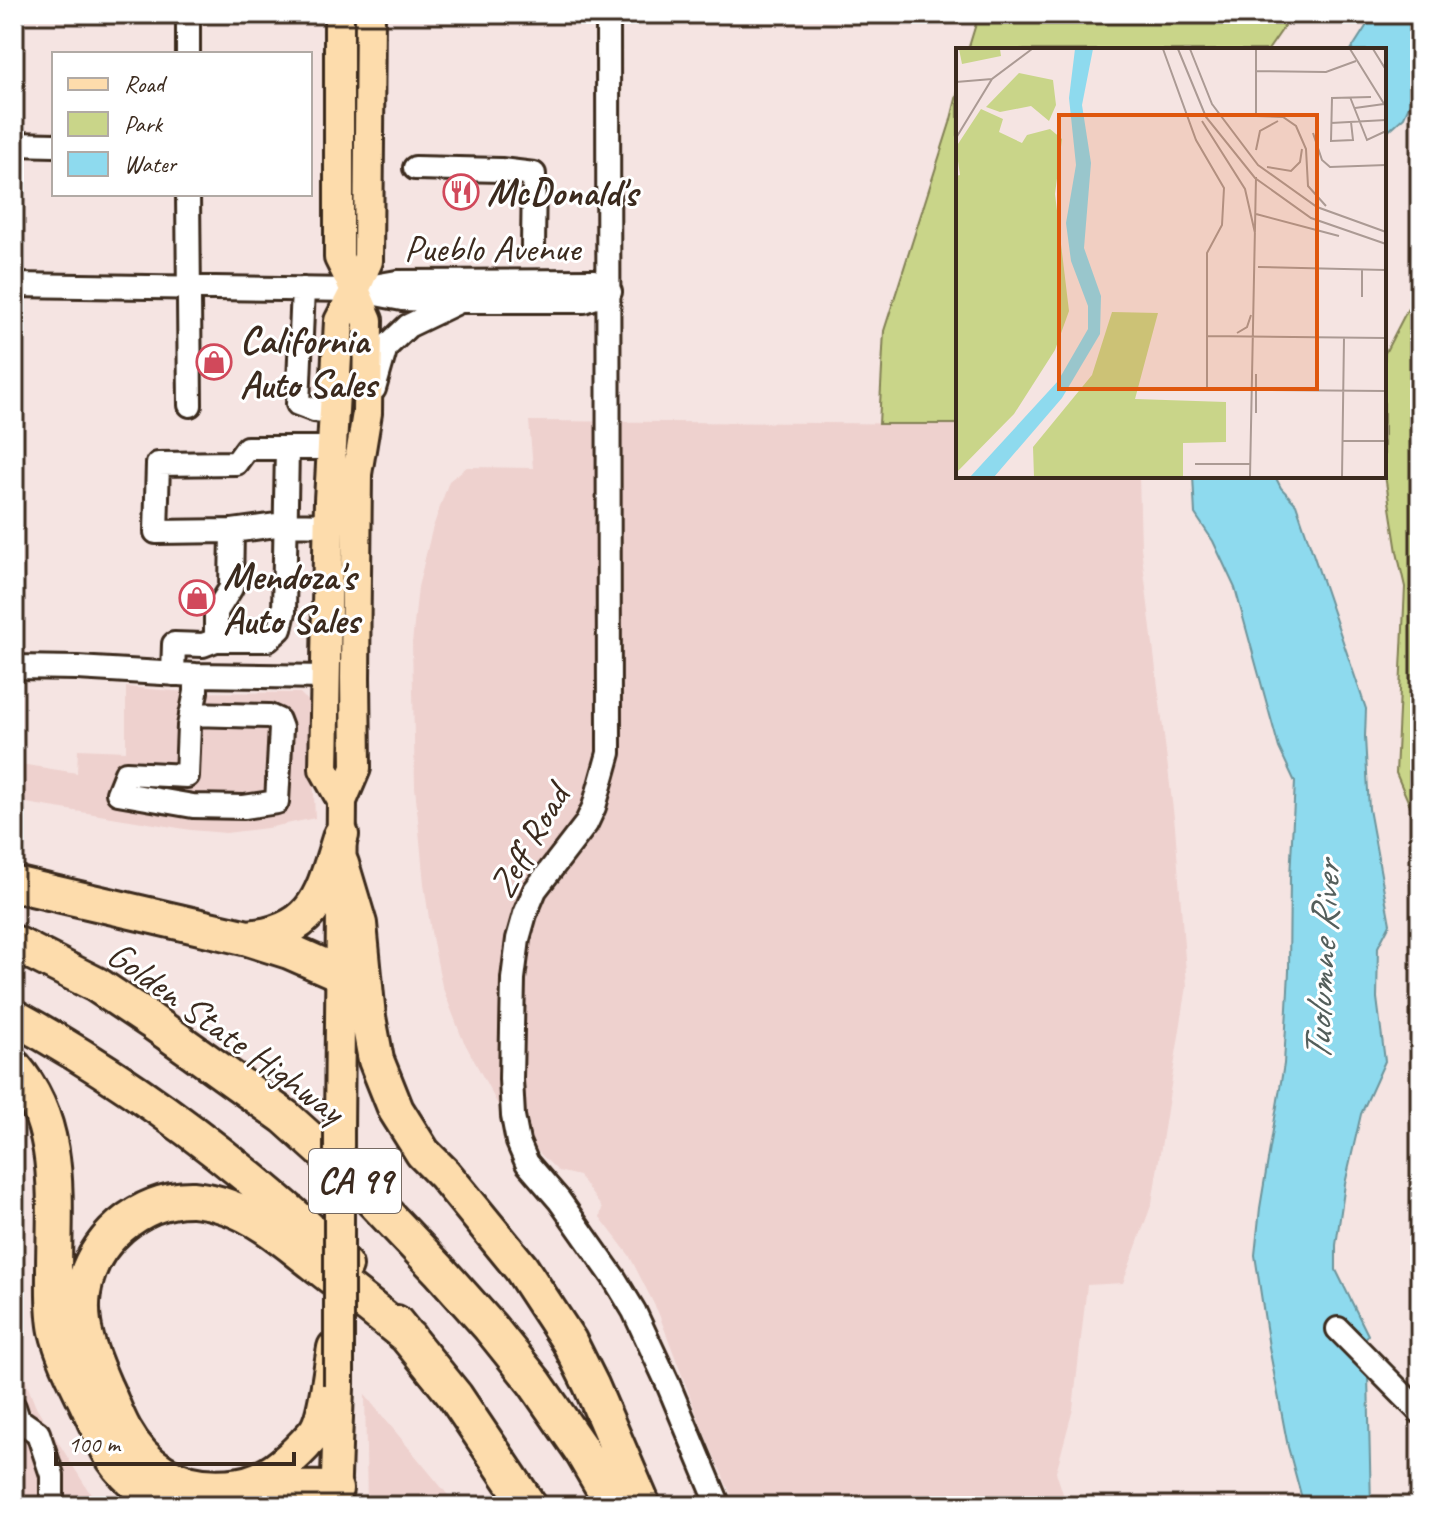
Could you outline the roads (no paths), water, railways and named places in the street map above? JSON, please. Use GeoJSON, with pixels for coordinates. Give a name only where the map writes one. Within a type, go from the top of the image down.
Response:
{"type":"FeatureCollection","features":[{"type":"Feature","properties":{"kind":"highway"},"geometry":{"type":"LineString","coordinates":[[248,938],[284,931],[314,907],[322,894],[341,833]]}},
{"type":"Feature","properties":{"kind":"highway"},"geometry":{"type":"LineString","coordinates":[[341,833],[359,924],[368,1017],[376,1060],[396,1110],[423,1153],[521,1268],[569,1341],[643,1506]]}},
{"type":"Feature","properties":{"kind":"highway"},"geometry":{"type":"LineString","coordinates":[[14,884],[248,938],[289,951],[339,973]]}},
{"type":"Feature","properties":{"kind":"highway","name":"Golden State Highway"},"geometry":{"type":"LineString","coordinates":[[14,943],[97,985],[151,1021],[285,1117],[345,1171],[490,1327],[535,1383],[580,1448],[614,1506]]}},
{"type":"Feature","properties":{"kind":"highway","name":"CA 99"},"geometry":{"type":"LineString","coordinates":[[14,1017],[109,1073],[216,1150],[326,1244],[409,1338],[485,1439],[529,1506]]}},
{"type":"Feature","properties":{"kind":"highway"},"geometry":{"type":"LineString","coordinates":[[14,1067],[23,1077],[35,1101],[52,1149],[54,1291],[57,1331],[65,1353],[113,1459],[144,1490],[176,1506]]}},
{"type":"Feature","properties":{"kind":"highway"},"geometry":{"type":"LineString","coordinates":[[335,1498],[199,1487],[154,1468],[124,1430],[91,1356],[84,1334],[82,1296],[85,1278],[111,1235],[132,1217],[176,1201],[194,1199],[232,1208],[275,1233],[409,1338]]}},
{"type":"Feature","properties":{"kind":"highway"},"geometry":{"type":"LineString","coordinates":[[226,1488],[270,1475],[290,1460],[318,1430],[334,1384],[339,1326]]}},
{"type":"Feature","properties":{"kind":"main road"},"geometry":{"type":"LineString","coordinates":[[339,14],[339,258],[368,320],[367,413],[357,487],[356,768],[341,833],[339,1326]]}},
{"type":"Feature","properties":{"kind":"main road"},"geometry":{"type":"LineString","coordinates":[[341,833],[324,769],[329,525],[339,321],[368,261],[370,14]]}},
{"type":"Feature","properties":{"kind":"main road"},"geometry":{"type":"LineString","coordinates":[[334,1384],[335,1498]]}},
{"type":"Feature","properties":{"kind":"street"},"geometry":{"type":"LineString","coordinates":[[188,14],[188,52]]}},
{"type":"Feature","properties":{"kind":"street","name":"Zeff Road"},"geometry":{"type":"LineString","coordinates":[[608,14],[609,753],[586,824],[535,890],[518,939],[513,979],[513,1116],[518,1142],[527,1163],[559,1200],[634,1311],[719,1506]]}},
{"type":"Feature","properties":{"kind":"street"},"geometry":{"type":"LineString","coordinates":[[14,144],[52,145]]}},
{"type":"Feature","properties":{"kind":"street"},"geometry":{"type":"LineString","coordinates":[[415,168],[534,174],[541,246]]}},
{"type":"Feature","properties":{"kind":"street"},"geometry":{"type":"LineString","coordinates":[[188,196],[190,405]]}},
{"type":"Feature","properties":{"kind":"street","name":"Pueblo Avenue"},"geometry":{"type":"LineString","coordinates":[[355,290],[397,282],[594,281],[610,292]]}},
{"type":"Feature","properties":{"kind":"street","name":"Pueblo Avenue"},"geometry":{"type":"LineString","coordinates":[[14,285],[355,290],[402,299],[461,301],[584,301],[610,292]]}},
{"type":"Feature","properties":{"kind":"street"},"geometry":{"type":"LineString","coordinates":[[303,289],[298,404],[334,412]]}},
{"type":"Feature","properties":{"kind":"street"},"geometry":{"type":"LineString","coordinates":[[367,413],[386,347],[408,326],[461,301]]}},
{"type":"Feature","properties":{"kind":"street"},"geometry":{"type":"LineString","coordinates":[[329,525],[284,524],[232,531],[156,532],[158,464],[236,463],[247,448],[332,448]]}},
{"type":"Feature","properties":{"kind":"street"},"geometry":{"type":"LineString","coordinates":[[173,674],[174,644],[268,640],[280,629],[284,612],[287,448]]}},
{"type":"Feature","properties":{"kind":"street"},"geometry":{"type":"LineString","coordinates":[[216,640],[216,612],[231,588],[232,531]]}},
{"type":"Feature","properties":{"kind":"street"},"geometry":{"type":"LineString","coordinates":[[14,667],[325,677]]}},
{"type":"Feature","properties":{"kind":"street"},"geometry":{"type":"LineString","coordinates":[[191,714],[269,716],[278,720],[281,728],[277,802],[244,807],[193,806],[118,793],[126,773],[187,776],[189,726],[196,675]]}},
{"type":"Feature","properties":{"kind":"street"},"geometry":{"type":"LineString","coordinates":[[1338,1329],[1420,1412]]}},
{"type":"Feature","properties":{"kind":"street"},"geometry":{"type":"LineString","coordinates":[[16,1413],[38,1433],[52,1475],[52,1506]]}},
{"type":"Feature","properties":{"kind":"water"},"geometry":{"type":"Polygon","coordinates":[[[1374,14],[1420,14],[1420,81],[1404,117],[1386,133],[1386,48],[1352,48],[1374,14]]]}},
{"type":"Feature","properties":{"kind":"water","name":"Tuolumne River"},"geometry":{"type":"Polygon","coordinates":[[[1193,478],[1276,478],[1296,504],[1366,709],[1369,809],[1390,924],[1378,947],[1377,998],[1385,1061],[1361,1114],[1345,1184],[1336,1245],[1336,1270],[1368,1335],[1359,1347],[1368,1375],[1371,1506],[1304,1506],[1288,1447],[1269,1347],[1255,1255],[1284,1064],[1295,782],[1279,748],[1235,588],[1213,541],[1195,514],[1193,478]]]}},
{"type":"Feature","properties":{"kind":"place","name":"McDonald's"},"geometry":{"type":"Point","coordinates":[461,192]}},
{"type":"Feature","properties":{"kind":"place","name":"California Auto Sales"},"geometry":{"type":"Point","coordinates":[214,362]}},
{"type":"Feature","properties":{"kind":"place","name":"Mendoza's Auto Sales"},"geometry":{"type":"Point","coordinates":[197,598]}}]}
